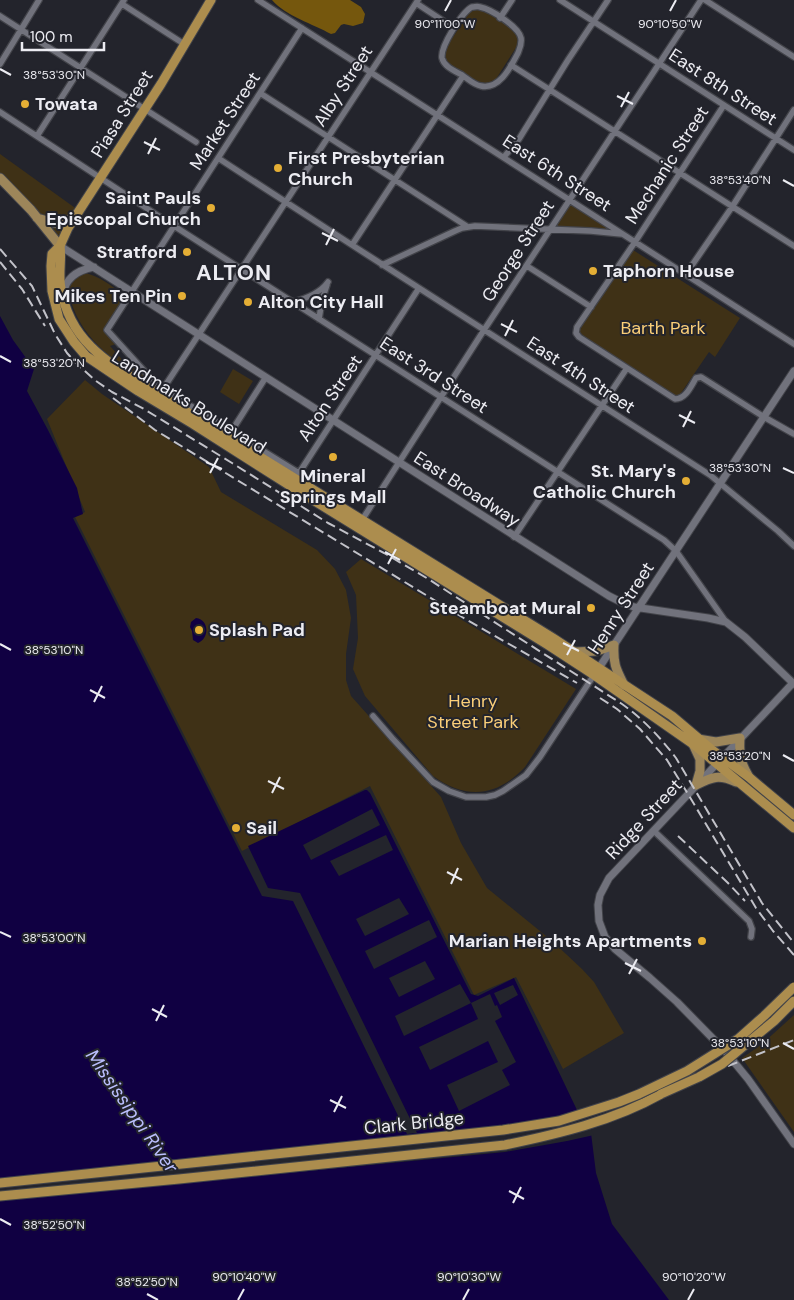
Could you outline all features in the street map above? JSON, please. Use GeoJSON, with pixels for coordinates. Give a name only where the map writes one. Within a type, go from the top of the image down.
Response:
{"type":"FeatureCollection","features":[{"type":"Feature","properties":{"kind":"highway","name":"Piasa Street"},"geometry":{"type":"LineString","coordinates":[[60,246],[68,228],[145,110],[211,0]]}},
{"type":"Feature","properties":{"kind":"highway","name":"Landmarks Boulevard"},"geometry":{"type":"LineString","coordinates":[[60,246],[60,281],[63,298],[72,321],[90,346],[108,362],[576,652],[597,672],[637,704],[695,741],[794,828]]}},
{"type":"Feature","properties":{"kind":"highway","name":"Landmarks Boulevard"},"geometry":{"type":"LineString","coordinates":[[60,246],[52,254],[52,291],[59,319],[86,356],[138,391],[548,645],[624,685],[672,716],[695,741]]}},
{"type":"Feature","properties":{"kind":"highway","name":"Landmarks Boulevard"},"geometry":{"type":"LineString","coordinates":[[719,761],[750,778],[794,815]]}},
{"type":"Feature","properties":{"kind":"highway","name":"Clark Bridge"},"geometry":{"type":"LineString","coordinates":[[0,1183],[503,1130],[559,1121],[619,1102],[687,1071],[738,1039],[794,987]]}},
{"type":"Feature","properties":{"kind":"highway","name":"Clark Bridge"},"geometry":{"type":"LineString","coordinates":[[0,1196],[495,1146],[544,1137],[610,1117],[699,1077],[722,1064],[747,1045],[794,1001]]}},
{"type":"Feature","properties":{"kind":"main road"},"geometry":{"type":"LineString","coordinates":[[0,178],[38,218],[60,246]]}},
{"type":"Feature","properties":{"kind":"main road"},"geometry":{"type":"LineString","coordinates":[[38,218],[62,223],[70,218],[75,218]]}},
{"type":"Feature","properties":{"kind":"main road"},"geometry":{"type":"LineString","coordinates":[[576,652],[597,651],[614,645],[615,666],[624,685]]}},
{"type":"Feature","properties":{"kind":"main road"},"geometry":{"type":"LineString","coordinates":[[696,785],[700,771],[700,759],[695,741],[716,742],[740,738],[741,762],[750,778]]}},
{"type":"Feature","properties":{"kind":"main road"},"geometry":{"type":"LineString","coordinates":[[696,785],[714,777],[726,777],[744,786]]}},
{"type":"Feature","properties":{"kind":"street"},"geometry":{"type":"LineString","coordinates":[[0,64],[39,0]]}},
{"type":"Feature","properties":{"kind":"street","name":"East 6th Street"},"geometry":{"type":"LineString","coordinates":[[258,0],[794,344]]}},
{"type":"Feature","properties":{"kind":"street"},"geometry":{"type":"LineString","coordinates":[[500,18],[512,0]]}},
{"type":"Feature","properties":{"kind":"street","name":"East 8th Street"},"geometry":{"type":"LineString","coordinates":[[560,0],[794,150]]}},
{"type":"Feature","properties":{"kind":"street"},"geometry":{"type":"LineString","coordinates":[[504,157],[519,139],[608,0]]}},
{"type":"Feature","properties":{"kind":"street","name":"George Street"},"geometry":{"type":"LineString","coordinates":[[362,520],[484,330],[701,0]]}},
{"type":"Feature","properties":{"kind":"street"},"geometry":{"type":"LineString","coordinates":[[705,0],[794,57]]}},
{"type":"Feature","properties":{"kind":"street"},"geometry":{"type":"LineString","coordinates":[[37,136],[123,2],[184,44]]}},
{"type":"Feature","properties":{"kind":"street"},"geometry":{"type":"LineString","coordinates":[[417,2],[454,28]]}},
{"type":"Feature","properties":{"kind":"street","name":"Alby Street"},"geometry":{"type":"LineString","coordinates":[[163,389],[417,2]]}},
{"type":"Feature","properties":{"kind":"street"},"geometry":{"type":"LineString","coordinates":[[481,7],[500,18],[518,30],[521,39],[520,48],[501,80],[493,86],[477,85],[450,68],[443,61],[443,48],[454,28],[470,8],[481,7]]}},
{"type":"Feature","properties":{"kind":"street"},"geometry":{"type":"LineString","coordinates":[[0,16],[196,142]]}},
{"type":"Feature","properties":{"kind":"street","name":"Market Street"},"geometry":{"type":"LineString","coordinates":[[163,389],[152,381],[107,330],[302,28]]}},
{"type":"Feature","properties":{"kind":"street"},"geometry":{"type":"LineString","coordinates":[[511,65],[794,246]]}},
{"type":"Feature","properties":{"kind":"street"},"geometry":{"type":"LineString","coordinates":[[352,245],[464,76]]}},
{"type":"Feature","properties":{"kind":"street"},"geometry":{"type":"LineString","coordinates":[[260,93],[468,227]]}},
{"type":"Feature","properties":{"kind":"street","name":"Mechanic Street"},"geometry":{"type":"LineString","coordinates":[[591,307],[724,105]]}},
{"type":"Feature","properties":{"kind":"street"},"geometry":{"type":"LineString","coordinates":[[686,274],[732,207],[794,110]]}},
{"type":"Feature","properties":{"kind":"street","name":"East 3rd Street"},"geometry":{"type":"LineString","coordinates":[[0,112],[174,226],[664,540],[676,551],[726,622]]}},
{"type":"Feature","properties":{"kind":"street","name":"East 4th Street"},"geometry":{"type":"LineString","coordinates":[[218,158],[710,475],[794,546]]}},
{"type":"Feature","properties":{"kind":"street"},"geometry":{"type":"LineString","coordinates":[[382,265],[468,227],[551,229],[622,234]]}},
{"type":"Feature","properties":{"kind":"street","name":"East Broadway"},"geometry":{"type":"LineString","coordinates":[[60,246],[609,596],[623,604],[638,608],[726,622],[794,682]]}},
{"type":"Feature","properties":{"kind":"street"},"geometry":{"type":"LineString","coordinates":[[527,266],[591,307],[577,327],[576,333],[579,337],[675,399],[683,397],[696,378],[701,377],[794,434]]}},
{"type":"Feature","properties":{"kind":"street"},"geometry":{"type":"LineString","coordinates":[[63,298],[63,293],[70,278],[81,271],[94,267]]}},
{"type":"Feature","properties":{"kind":"street"},"geometry":{"type":"LineString","coordinates":[[292,302],[309,296],[328,282],[322,300],[319,319]]}},
{"type":"Feature","properties":{"kind":"street","name":"Alton Street"},"geometry":{"type":"LineString","coordinates":[[230,432],[299,474],[420,288]]}},
{"type":"Feature","properties":{"kind":"street"},"geometry":{"type":"LineString","coordinates":[[514,536],[627,368]]}},
{"type":"Feature","properties":{"kind":"street","name":"Henry Street"},"geometry":{"type":"LineString","coordinates":[[373,716],[433,782],[456,794],[466,797],[496,795],[526,776],[597,672],[794,371]]}},
{"type":"Feature","properties":{"kind":"street"},"geometry":{"type":"LineString","coordinates":[[163,389],[230,432],[266,377]]}},
{"type":"Feature","properties":{"kind":"street","name":"Ridge Street"},"geometry":{"type":"LineString","coordinates":[[794,682],[613,874],[604,886],[598,905],[599,921],[605,937],[615,949],[650,978],[703,1027],[732,1059],[794,1144]]}},
{"type":"Feature","properties":{"kind":"street"},"geometry":{"type":"LineString","coordinates":[[654,831],[749,921],[752,930],[750,937]]}},
{"type":"Feature","properties":{"kind":"green space"},"geometry":{"type":"Polygon","coordinates":[[[476,9],[484,10],[515,31],[519,38],[517,46],[496,79],[490,83],[482,82],[465,74],[449,64],[445,56],[445,49],[469,13],[476,9]]]}},
{"type":"Feature","properties":{"kind":"green space"},"geometry":{"type":"Polygon","coordinates":[[[0,154],[78,210],[66,229],[56,237],[0,176],[0,154]]]}},
{"type":"Feature","properties":{"kind":"green space"},"geometry":{"type":"Polygon","coordinates":[[[571,203],[618,232],[554,227],[571,203]]]}},
{"type":"Feature","properties":{"kind":"green space","name":"Barth Park"},"geometry":{"type":"Polygon","coordinates":[[[633,250],[740,318],[715,357],[709,352],[679,396],[671,394],[584,337],[580,332],[580,328],[633,250]]]}},
{"type":"Feature","properties":{"kind":"green space"},"geometry":{"type":"Polygon","coordinates":[[[84,273],[100,279],[125,295],[103,330],[116,344],[110,346],[127,365],[133,363],[153,385],[103,351],[84,328],[76,315],[71,301],[70,288],[73,281],[84,273]]]}},
{"type":"Feature","properties":{"kind":"green space"},"geometry":{"type":"Polygon","coordinates":[[[233,369],[253,381],[239,404],[220,392],[233,369]]]}},
{"type":"Feature","properties":{"kind":"green space"},"geometry":{"type":"Polygon","coordinates":[[[85,380],[102,394],[209,467],[221,492],[317,550],[335,569],[346,590],[351,618],[346,654],[346,680],[351,696],[441,797],[461,843],[487,888],[551,940],[582,969],[594,982],[624,1033],[563,1069],[516,977],[474,995],[370,786],[242,851],[75,517],[85,512],[47,419],[85,380]]]}},
{"type":"Feature","properties":{"kind":"green space","name":"Henry Street Park"},"geometry":{"type":"Polygon","coordinates":[[[361,559],[576,689],[525,767],[514,777],[492,789],[481,792],[469,792],[445,784],[433,776],[365,696],[353,669],[358,638],[356,595],[346,572],[361,559]]]}},
{"type":"Feature","properties":{"kind":"green space"},"geometry":{"type":"Polygon","coordinates":[[[794,1015],[794,1132],[742,1058],[761,1045],[794,1015]]]}},
{"type":"Feature","properties":{"kind":"shaded area"},"geometry":{"type":"Polygon","coordinates":[[[272,0],[350,0],[361,7],[365,14],[363,23],[353,26],[341,25],[335,33],[331,34],[285,11],[272,0]]]}},
{"type":"Feature","properties":{"kind":"water","name":"Mississippi River"},"geometry":{"type":"Polygon","coordinates":[[[0,316],[13,340],[34,369],[27,391],[77,488],[83,514],[73,518],[262,896],[293,901],[407,1134],[417,1133],[300,893],[268,888],[248,846],[365,790],[370,793],[471,994],[478,996],[514,978],[577,1110],[580,1131],[591,1133],[596,1173],[612,1224],[669,1300],[0,1300],[0,316]]]}},
{"type":"Feature","properties":{"kind":"water","name":"Splash Pad"},"geometry":{"type":"Polygon","coordinates":[[[196,618],[201,619],[206,626],[206,634],[202,641],[198,643],[193,640],[190,627],[191,622],[196,618]]]}},
{"type":"Feature","properties":{"kind":"pier"},"geometry":{"type":"Polygon","coordinates":[[[372,809],[380,825],[311,860],[303,845],[372,809]]]}},
{"type":"Feature","properties":{"kind":"pier"},"geometry":{"type":"Polygon","coordinates":[[[386,835],[393,850],[339,876],[330,861],[386,835]]]}},
{"type":"Feature","properties":{"kind":"pier"},"geometry":{"type":"Polygon","coordinates":[[[399,898],[409,914],[365,936],[356,919],[399,898]]]}},
{"type":"Feature","properties":{"kind":"pier"},"geometry":{"type":"Polygon","coordinates":[[[429,920],[437,937],[374,969],[365,951],[429,920]]]}},
{"type":"Feature","properties":{"kind":"pier"},"geometry":{"type":"Polygon","coordinates":[[[425,961],[435,979],[399,997],[389,978],[425,961]]]}},
{"type":"Feature","properties":{"kind":"pier"},"geometry":{"type":"Polygon","coordinates":[[[460,984],[471,1003],[404,1036],[395,1016],[460,984]]]}},
{"type":"Feature","properties":{"kind":"pier"},"geometry":{"type":"Polygon","coordinates":[[[513,985],[518,995],[500,1005],[494,993],[513,985]]]}},
{"type":"Feature","properties":{"kind":"pier"},"geometry":{"type":"Polygon","coordinates":[[[490,994],[502,1017],[495,1021],[516,1062],[502,1070],[510,1085],[459,1111],[447,1085],[498,1062],[488,1041],[430,1070],[419,1047],[478,1019],[471,1003],[490,994]]]}},
{"type":"Feature","properties":{"kind":"pier"},"geometry":{"type":"Polygon","coordinates":[[[580,1116],[582,1130],[591,1130],[594,1135],[505,1152],[0,1201],[0,1179],[503,1130],[580,1116]]]}},
{"type":"Feature","properties":{"kind":"railway"},"geometry":{"type":"LineString","coordinates":[[0,249],[32,286],[55,334],[67,353],[96,381],[328,523],[430,580],[622,704],[644,722],[676,758],[762,903],[794,943]]}},
{"type":"Feature","properties":{"kind":"railway"},"geometry":{"type":"LineString","coordinates":[[0,262],[22,289],[45,326]]}},
{"type":"Feature","properties":{"kind":"railway"},"geometry":{"type":"LineString","coordinates":[[113,398],[155,430],[462,617],[577,683]]}},
{"type":"Feature","properties":{"kind":"railway"},"geometry":{"type":"LineString","coordinates":[[600,698],[617,709],[640,729],[667,760],[756,908],[794,955]]}},
{"type":"Feature","properties":{"kind":"railway"},"geometry":{"type":"LineString","coordinates":[[678,836],[745,901]]}},
{"type":"Feature","properties":{"kind":"railway"},"geometry":{"type":"LineString","coordinates":[[728,1066],[794,1040]]}},
{"type":"Feature","properties":{"kind":"place","name":"Towata"},"geometry":{"type":"Point","coordinates":[25,104]}},
{"type":"Feature","properties":{"kind":"place","name":"First Presbyterian Church"},"geometry":{"type":"Point","coordinates":[278,168]}},
{"type":"Feature","properties":{"kind":"place","name":"Saint Pauls Episcopal Church"},"geometry":{"type":"Point","coordinates":[211,208]}},
{"type":"Feature","properties":{"kind":"place","name":"Stratford"},"geometry":{"type":"Point","coordinates":[187,252]}},
{"type":"Feature","properties":{"kind":"place","name":"Taphorn House"},"geometry":{"type":"Point","coordinates":[593,271]}},
{"type":"Feature","properties":{"kind":"place","name":"Mikes Ten Pin"},"geometry":{"type":"Point","coordinates":[182,296]}},
{"type":"Feature","properties":{"kind":"place","name":"Alton City Hall"},"geometry":{"type":"Point","coordinates":[248,302]}},
{"type":"Feature","properties":{"kind":"place","name":"Mineral Springs Mall"},"geometry":{"type":"Point","coordinates":[333,457]}},
{"type":"Feature","properties":{"kind":"place","name":"St. Mary's Catholic Church"},"geometry":{"type":"Point","coordinates":[686,481]}},
{"type":"Feature","properties":{"kind":"place","name":"Steamboat Mural"},"geometry":{"type":"Point","coordinates":[591,608]}},
{"type":"Feature","properties":{"kind":"place","name":"Splash Pad"},"geometry":{"type":"Point","coordinates":[199,630]}},
{"type":"Feature","properties":{"kind":"place","name":"Sail"},"geometry":{"type":"Point","coordinates":[236,828]}},
{"type":"Feature","properties":{"kind":"place","name":"Marian Heights Apartments"},"geometry":{"type":"Point","coordinates":[702,941]}},
{"type":"Feature","properties":{"kind":"district","name":"ALTON"},"geometry":{"type":"Point","coordinates":[234,272]}}]}
